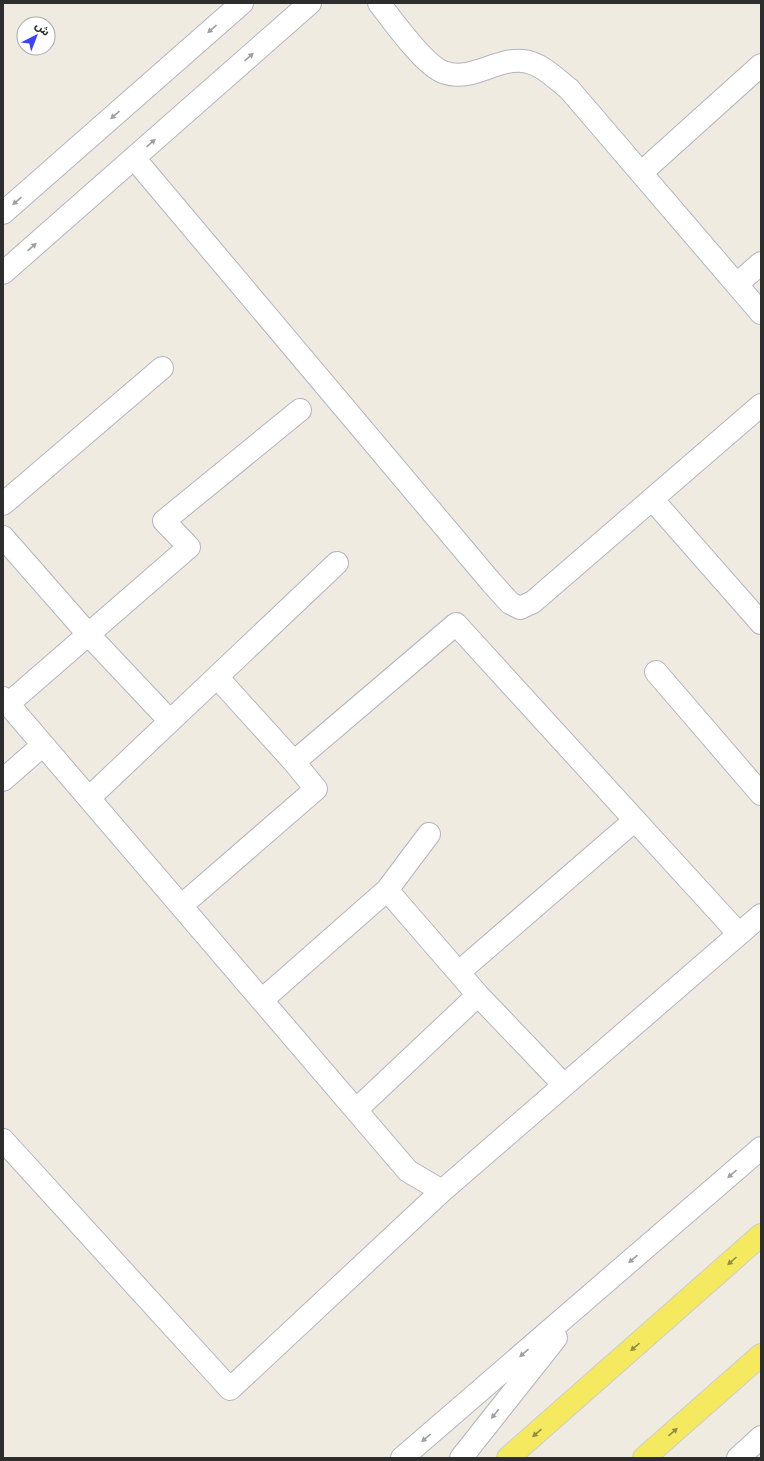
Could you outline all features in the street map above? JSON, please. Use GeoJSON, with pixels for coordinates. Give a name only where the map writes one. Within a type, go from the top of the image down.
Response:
{"type":"FeatureCollection","features":[{"type":"Feature","properties":{"kind":"main road"},"geometry":{"type":"LineString","coordinates":[[508,1458],[761,1235]]}},
{"type":"Feature","properties":{"kind":"main road"},"geometry":{"type":"LineString","coordinates":[[644,1458],[761,1355]]}},
{"type":"Feature","properties":{"kind":"street"},"geometry":{"type":"LineString","coordinates":[[3,213],[242,3]]}},
{"type":"Feature","properties":{"kind":"street"},"geometry":{"type":"LineString","coordinates":[[3,273],[310,3]]}},
{"type":"Feature","properties":{"kind":"street"},"geometry":{"type":"LineString","coordinates":[[379,3],[426,60],[442,72],[458,75],[475,73],[497,64],[522,61],[545,69],[569,89],[761,313]]}},
{"type":"Feature","properties":{"kind":"street"},"geometry":{"type":"LineString","coordinates":[[641,173],[761,65]]}},
{"type":"Feature","properties":{"kind":"street"},"geometry":{"type":"LineString","coordinates":[[134,158],[510,602],[520,608],[533,602],[761,406]]}},
{"type":"Feature","properties":{"kind":"street"},"geometry":{"type":"LineString","coordinates":[[737,284],[761,263]]}},
{"type":"Feature","properties":{"kind":"street"},"geometry":{"type":"LineString","coordinates":[[3,504],[162,368]]}},
{"type":"Feature","properties":{"kind":"street"},"geometry":{"type":"LineString","coordinates":[[300,410],[164,521],[189,547],[88,634],[5,701],[408,1171],[442,1191]]}},
{"type":"Feature","properties":{"kind":"street"},"geometry":{"type":"LineString","coordinates":[[652,499],[761,623]]}},
{"type":"Feature","properties":{"kind":"street"},"geometry":{"type":"LineString","coordinates":[[3,537],[88,634],[170,721]]}},
{"type":"Feature","properties":{"kind":"street"},"geometry":{"type":"LineString","coordinates":[[89,798],[337,563]]}},
{"type":"Feature","properties":{"kind":"street"},"geometry":{"type":"LineString","coordinates":[[294,762],[456,624],[739,934]]}},
{"type":"Feature","properties":{"kind":"street"},"geometry":{"type":"LineString","coordinates":[[656,672],[761,794]]}},
{"type":"Feature","properties":{"kind":"street"},"geometry":{"type":"LineString","coordinates":[[181,906],[316,789],[294,762],[217,677]]}},
{"type":"Feature","properties":{"kind":"street"},"geometry":{"type":"LineString","coordinates":[[3,780],[43,745]]}},
{"type":"Feature","properties":{"kind":"street"},"geometry":{"type":"LineString","coordinates":[[459,972],[635,820]]}},
{"type":"Feature","properties":{"kind":"street"},"geometry":{"type":"LineString","coordinates":[[262,1000],[387,890],[429,834]]}},
{"type":"Feature","properties":{"kind":"street"},"geometry":{"type":"LineString","coordinates":[[387,890],[478,995],[564,1085]]}},
{"type":"Feature","properties":{"kind":"street"},"geometry":{"type":"LineString","coordinates":[[3,1140],[230,1389],[442,1191],[761,915]]}},
{"type":"Feature","properties":{"kind":"street"},"geometry":{"type":"LineString","coordinates":[[356,1110],[478,995]]}},
{"type":"Feature","properties":{"kind":"street"},"geometry":{"type":"LineString","coordinates":[[402,1458],[761,1148]]}},
{"type":"Feature","properties":{"kind":"street"},"geometry":{"type":"LineString","coordinates":[[461,1458],[590,1296]]}},
{"type":"Feature","properties":{"kind":"street"},"geometry":{"type":"LineString","coordinates":[[738,1458],[761,1437]]}}]}
